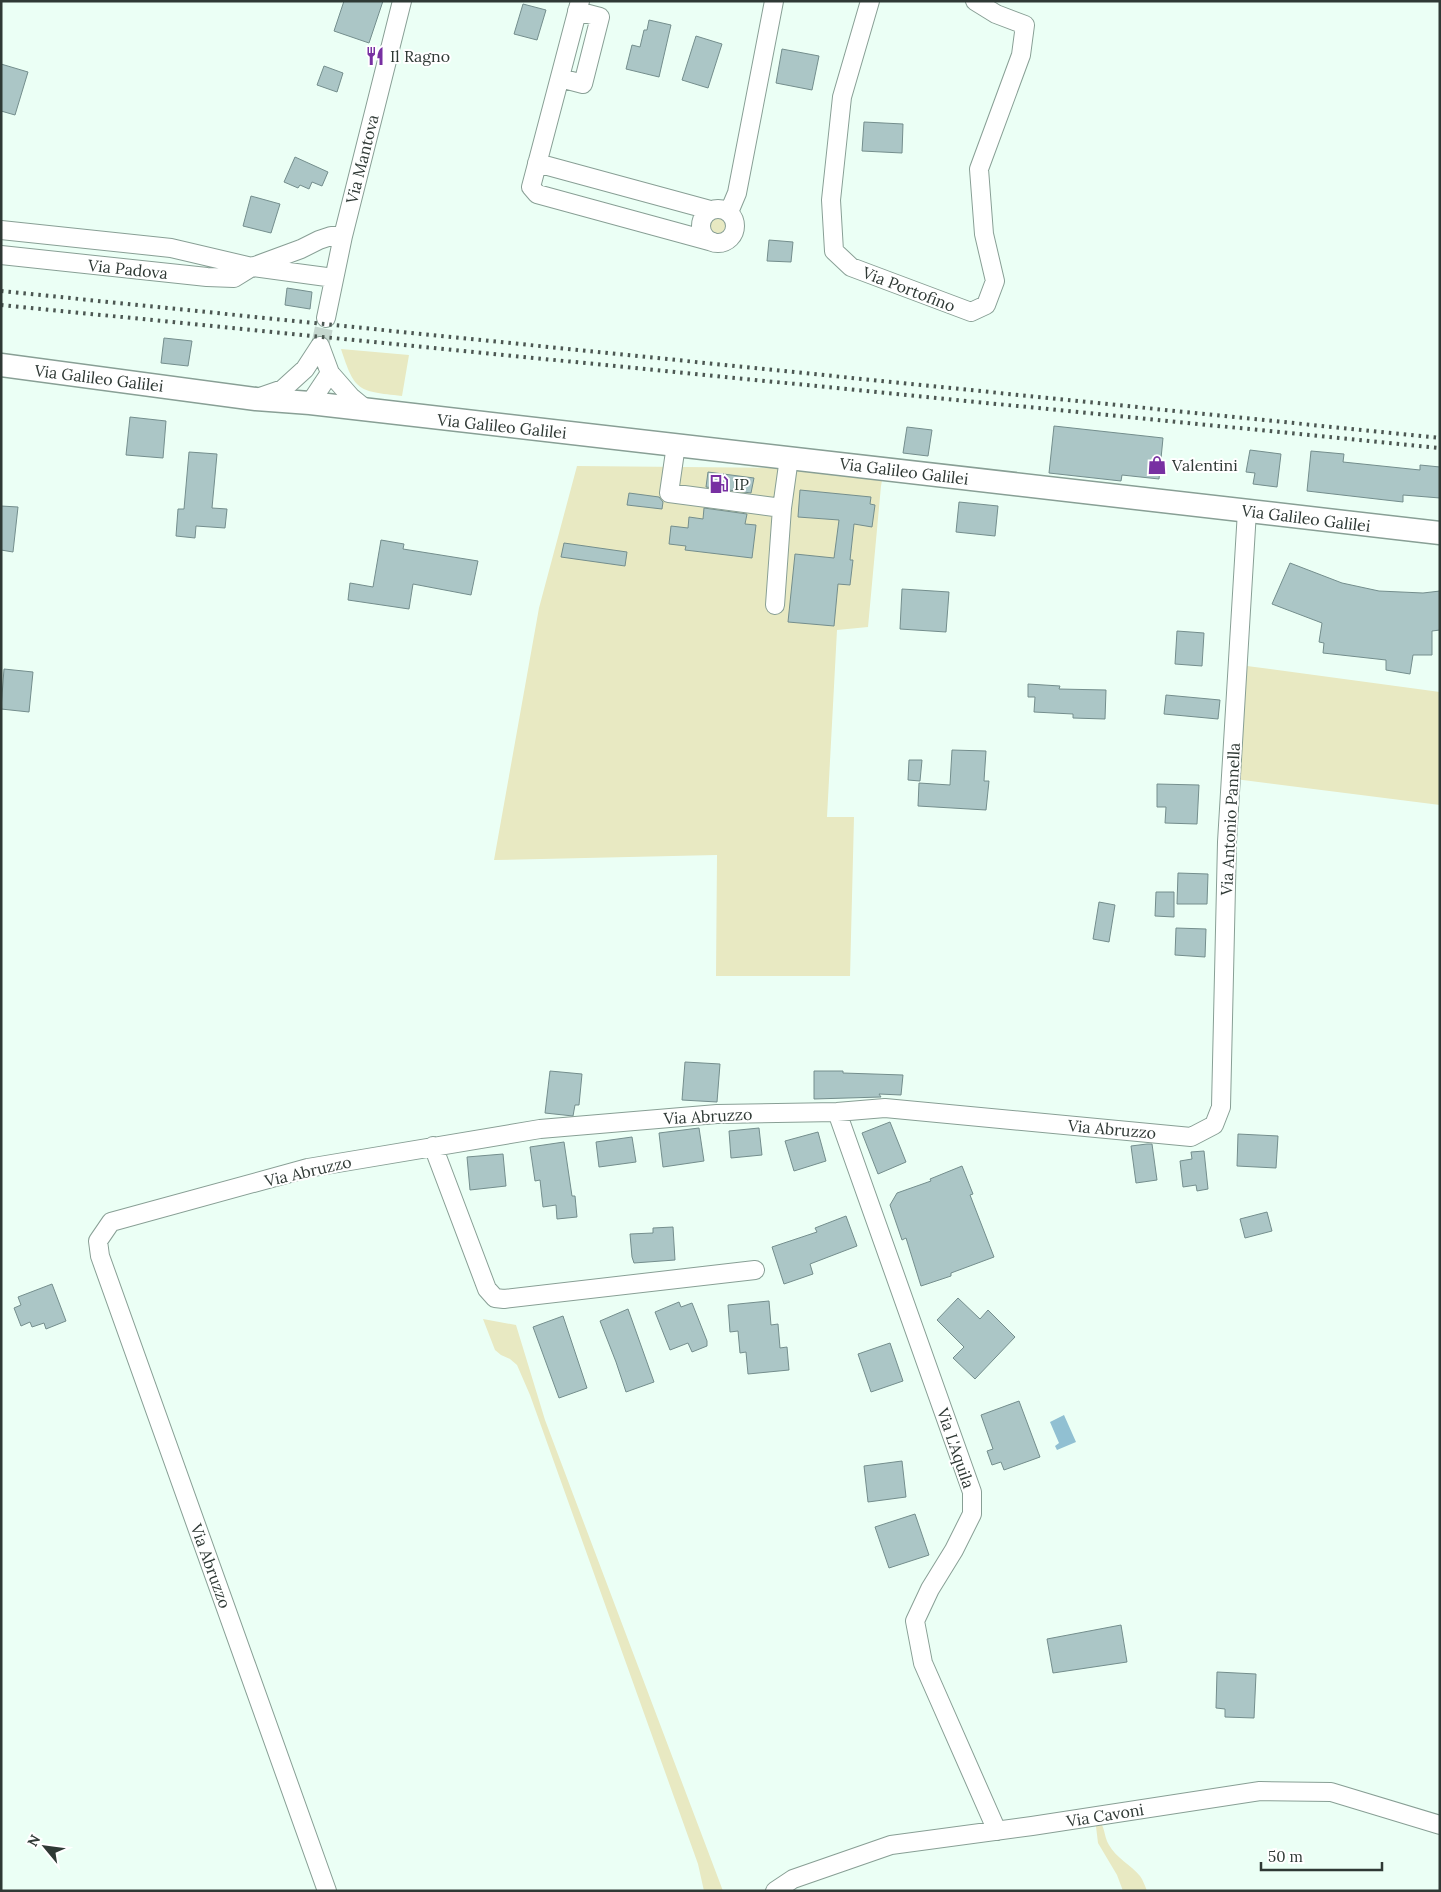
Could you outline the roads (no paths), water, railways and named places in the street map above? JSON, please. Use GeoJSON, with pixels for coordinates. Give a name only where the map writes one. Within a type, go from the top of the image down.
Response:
{"type":"FeatureCollection","features":[{"type":"Feature","properties":{"kind":"main road","name":"Via Galileo Galilei"},"geometry":{"type":"LineString","coordinates":[[1,365],[256,399],[310,403],[1440,533]]}},
{"type":"Feature","properties":{"kind":"street","name":"Via Mantova"},"geometry":{"type":"LineString","coordinates":[[326,318],[343,236],[402,1]]}},
{"type":"Feature","properties":{"kind":"street"},"geometry":{"type":"LineString","coordinates":[[729,212],[737,193],[774,1]]}},
{"type":"Feature","properties":{"kind":"street","name":"Via Portofino"},"geometry":{"type":"LineString","coordinates":[[870,1],[842,96],[831,200],[834,251],[851,267],[972,312],[986,305],[995,281],[984,234],[980,169],[1021,55],[1025,25],[996,14],[975,1]]}},
{"type":"Feature","properties":{"kind":"street"},"geometry":{"type":"LineString","coordinates":[[537,163],[710,210],[720,208],[729,212],[735,222],[734,233],[726,241],[721,243],[713,242],[537,194],[532,187],[537,163],[578,6],[600,17],[582,84],[560,78]]}},
{"type":"Feature","properties":{"kind":"street"},"geometry":{"type":"LineString","coordinates":[[710,210],[702,218],[701,229],[706,238],[713,242]]}},
{"type":"Feature","properties":{"kind":"street"},"geometry":{"type":"LineString","coordinates":[[1,230],[171,248],[252,267],[334,278]]}},
{"type":"Feature","properties":{"kind":"street","name":"Via Padova"},"geometry":{"type":"LineString","coordinates":[[1,255],[165,273],[234,278],[252,267],[301,249],[319,240],[331,236],[343,236]]}},
{"type":"Feature","properties":{"kind":"street"},"geometry":{"type":"LineString","coordinates":[[165,273],[171,248]]}},
{"type":"Feature","properties":{"kind":"street"},"geometry":{"type":"LineString","coordinates":[[256,399],[283,389],[305,369],[320,346],[330,373],[351,397],[368,411]]}},
{"type":"Feature","properties":{"kind":"street"},"geometry":{"type":"LineString","coordinates":[[305,369],[310,403]]}},
{"type":"Feature","properties":{"kind":"street"},"geometry":{"type":"LineString","coordinates":[[310,403],[330,373]]}},
{"type":"Feature","properties":{"kind":"street"},"geometry":{"type":"LineString","coordinates":[[676,445],[669,493],[782,508]]}},
{"type":"Feature","properties":{"kind":"street"},"geometry":{"type":"LineString","coordinates":[[775,606],[782,508],[789,458]]}},
{"type":"Feature","properties":{"kind":"street","name":"Via Antonio Pannella"},"geometry":{"type":"LineString","coordinates":[[1214,1125],[1221,1107],[1227,842],[1247,511]]}},
{"type":"Feature","properties":{"kind":"street","name":"Via Abruzzo"},"geometry":{"type":"LineString","coordinates":[[327,1891],[100,1256],[98,1241],[111,1222],[308,1168],[540,1129],[717,1114],[837,1112],[885,1108],[1191,1137],[1214,1125]]}},
{"type":"Feature","properties":{"kind":"street","name":"Via L'Aquila"},"geometry":{"type":"LineString","coordinates":[[837,1112],[972,1492],[972,1514],[954,1550],[930,1589],[915,1622],[923,1663],[996,1831]]}},
{"type":"Feature","properties":{"kind":"street"},"geometry":{"type":"LineString","coordinates":[[433,1146],[487,1289],[495,1298],[504,1299],[756,1270]]}},
{"type":"Feature","properties":{"kind":"street","name":"Via Cavoni"},"geometry":{"type":"LineString","coordinates":[[775,1891],[793,1879],[892,1844],[996,1831],[1260,1791],[1331,1792],[1440,1825]]}},
{"type":"Feature","properties":{"kind":"water"},"geometry":{"type":"Polygon","coordinates":[[[1064,1415],[1076,1442],[1057,1450],[1055,1446],[1059,1443],[1050,1422],[1064,1415]]]}},
{"type":"Feature","properties":{"kind":"tunnel"},"geometry":{"type":"LineString","coordinates":[[320,346],[326,318]]}},
{"type":"Feature","properties":{"kind":"railway"},"geometry":{"type":"LineString","coordinates":[[1,291],[1440,438]]}},
{"type":"Feature","properties":{"kind":"railway"},"geometry":{"type":"LineString","coordinates":[[1,305],[1440,448]]}},
{"type":"Feature","properties":{"kind":"place","name":"Il Ragno"},"geometry":{"type":"Point","coordinates":[375,56]}},
{"type":"Feature","properties":{"kind":"place","name":"Valentini"},"geometry":{"type":"Point","coordinates":[1157,465]}},
{"type":"Feature","properties":{"kind":"place","name":"IP"},"geometry":{"type":"Point","coordinates":[719,484]}}]}
